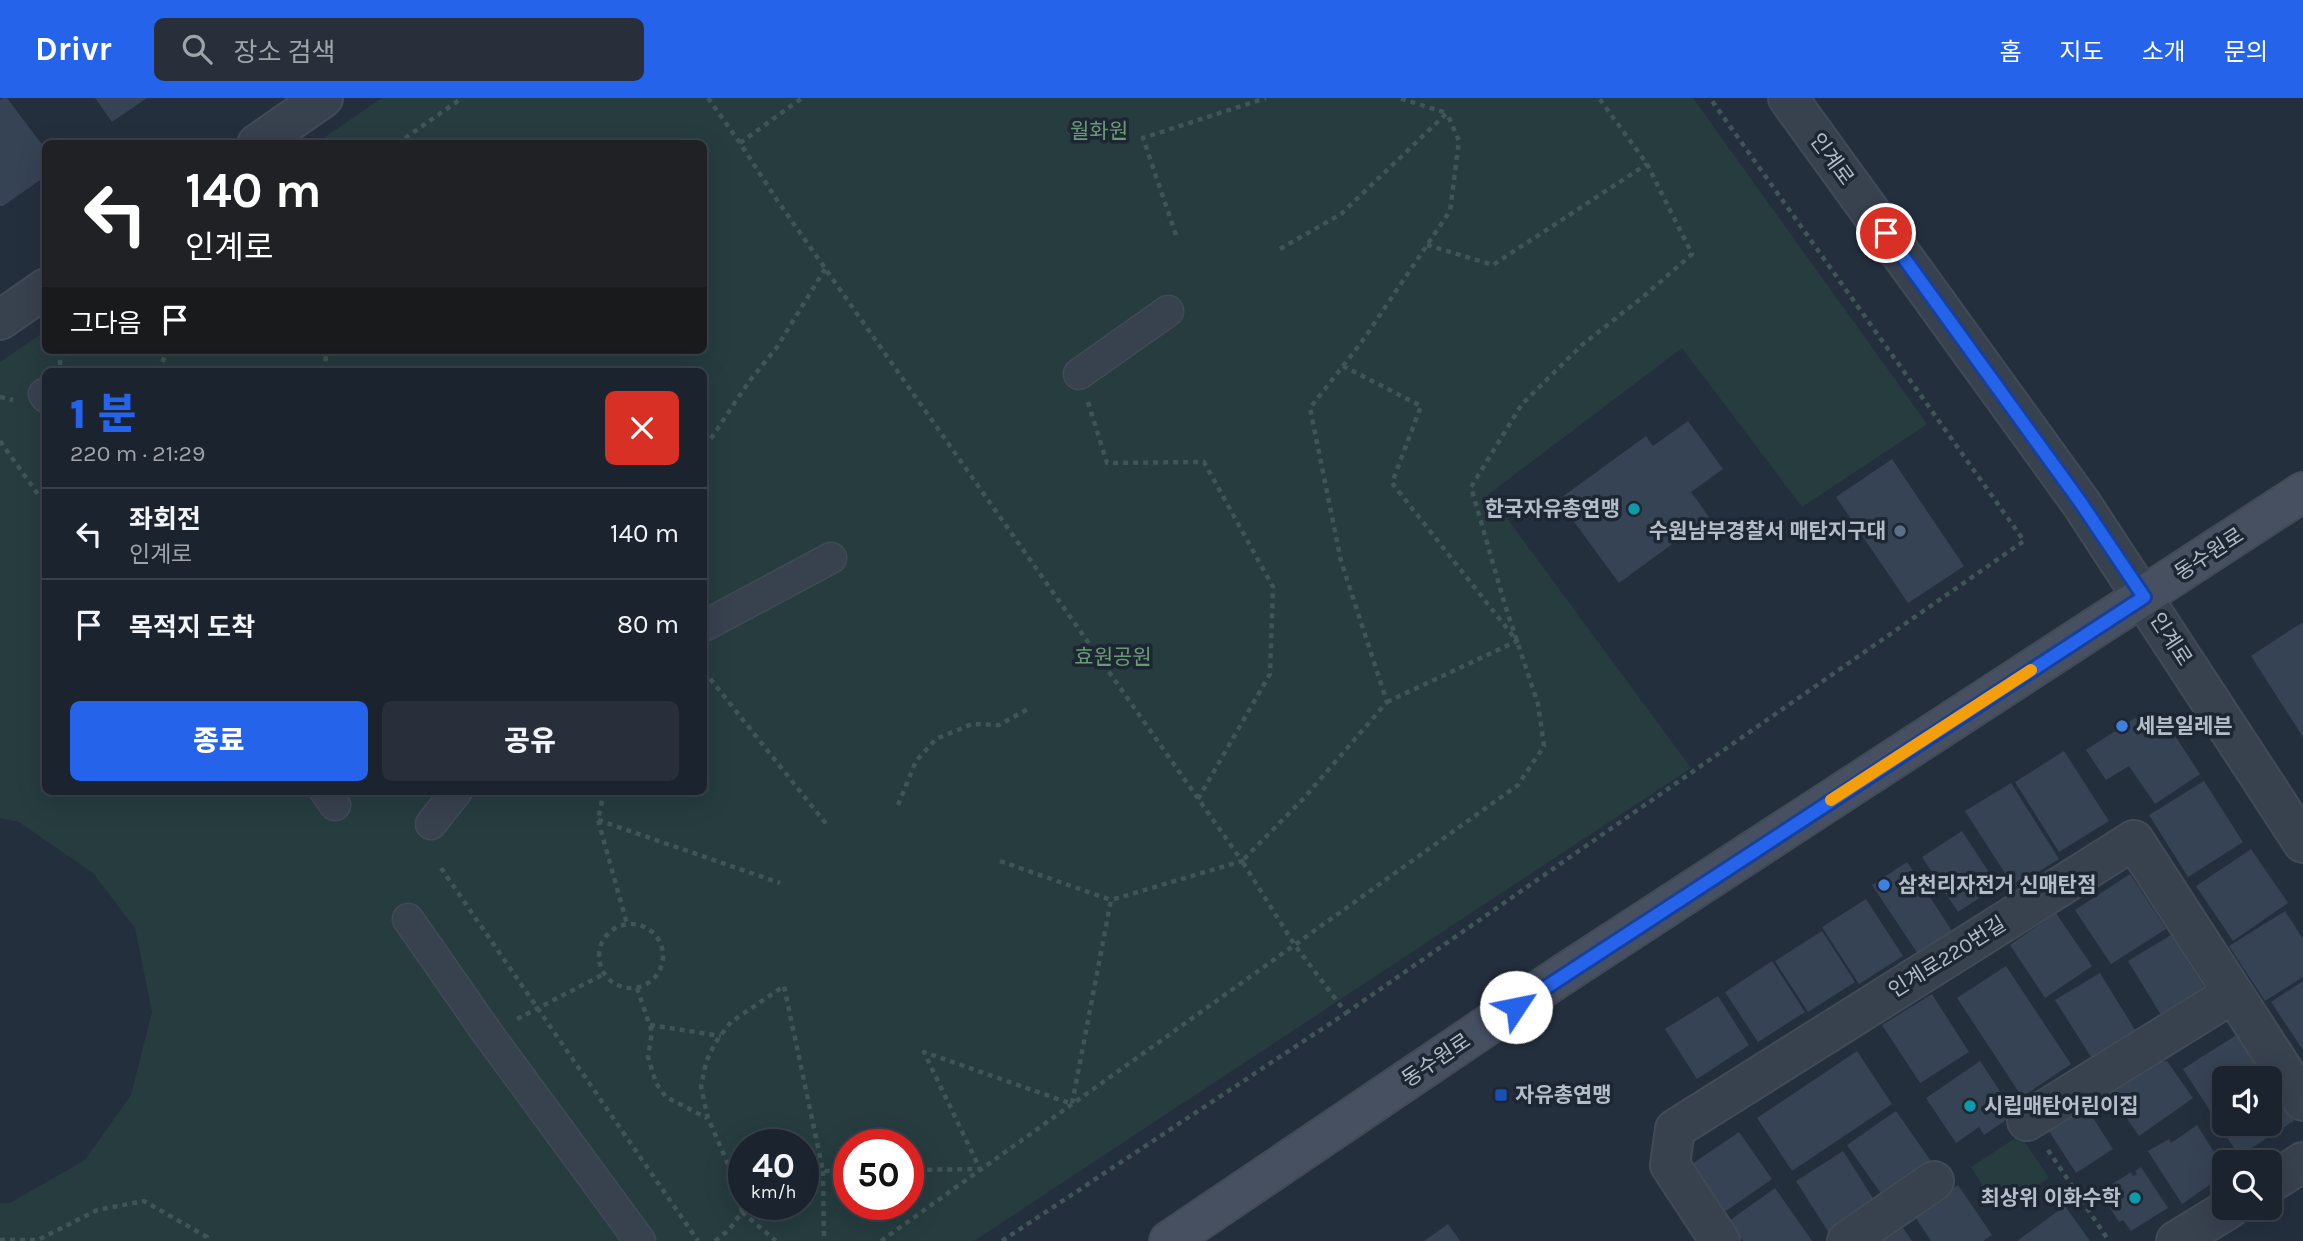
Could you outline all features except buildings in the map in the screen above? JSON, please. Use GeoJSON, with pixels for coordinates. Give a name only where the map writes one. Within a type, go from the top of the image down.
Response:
{"type":"FeatureCollection","features":[{"type":"Feature","properties":{"kind":"main road","name":"동수원로"},"geometry":{"type":"LineString","coordinates":[[1169,1241],[1562,975],[2303,492]]}},
{"type":"Feature","properties":{"kind":"street","name":"인계로"},"geometry":{"type":"LineString","coordinates":[[1788,98],[2081,503],[2303,843]]}},
{"type":"Feature","properties":{"kind":"street"},"geometry":{"type":"LineString","coordinates":[[262,140],[314,100]]}},
{"type":"Feature","properties":{"kind":"street"},"geometry":{"type":"LineString","coordinates":[[0,320],[42,291]]}},
{"type":"Feature","properties":{"kind":"street"},"geometry":{"type":"LineString","coordinates":[[1079,374],[1168,311]]}},
{"type":"Feature","properties":{"kind":"street"},"geometry":{"type":"LineString","coordinates":[[707,624],[831,558]]}},
{"type":"Feature","properties":{"kind":"street"},"geometry":{"type":"LineString","coordinates":[[430,824],[454,795]]}},
{"type":"Feature","properties":{"kind":"street","name":"인계로220번길"},"geometry":{"type":"LineString","coordinates":[[1720,1241],[1670,1165],[1675,1129],[2133,839],[2303,1101]]}},
{"type":"Feature","properties":{"kind":"street"},"geometry":{"type":"LineString","coordinates":[[408,919],[488,1034],[640,1241]]}},
{"type":"Feature","properties":{"kind":"street"},"geometry":{"type":"LineString","coordinates":[[2027,1121],[2232,994]]}},
{"type":"Feature","properties":{"kind":"street"},"geometry":{"type":"LineString","coordinates":[[2282,1175],[2303,1162]]}},
{"type":"Feature","properties":{"kind":"street"},"geometry":{"type":"LineString","coordinates":[[1847,1241],[1934,1181]]}},
{"type":"Feature","properties":{"kind":"street"},"geometry":{"type":"LineString","coordinates":[[2176,1241],[2212,1219]]}},
{"type":"Feature","properties":{"kind":"path"},"geometry":{"type":"LineString","coordinates":[[403,140],[462,98]]}},
{"type":"Feature","properties":{"kind":"path"},"geometry":{"type":"LineString","coordinates":[[708,98],[825,269],[1242,861],[1294,944],[1346,1013]]}},
{"type":"Feature","properties":{"kind":"path"},"geometry":{"type":"LineString","coordinates":[[740,142],[802,98]]}},
{"type":"Feature","properties":{"kind":"path"},"geometry":{"type":"LineString","coordinates":[[1176,235],[1143,138],[1266,98]]}},
{"type":"Feature","properties":{"kind":"path"},"geometry":{"type":"LineString","coordinates":[[1387,702],[1341,561],[1310,408],[1361,344],[1450,211],[1459,141],[1447,113],[1399,98]]}},
{"type":"Feature","properties":{"kind":"path"},"geometry":{"type":"LineString","coordinates":[[881,1241],[1518,785],[1544,746],[1538,704],[1471,487],[1522,404],[1582,345],[1692,254],[1647,164],[1599,98]]}},
{"type":"Feature","properties":{"kind":"path"},"geometry":{"type":"LineString","coordinates":[[1002,1241],[1346,1013],[2024,541],[1710,98]]}},
{"type":"Feature","properties":{"kind":"path"},"geometry":{"type":"LineString","coordinates":[[1280,249],[1340,214],[1447,113]]}},
{"type":"Feature","properties":{"kind":"path"},"geometry":{"type":"LineString","coordinates":[[1427,245],[1493,265],[1647,164]]}},
{"type":"Feature","properties":{"kind":"path"},"geometry":{"type":"LineString","coordinates":[[707,443],[748,383],[777,347],[825,269]]}},
{"type":"Feature","properties":{"kind":"path"},"geometry":{"type":"LineString","coordinates":[[1343,366],[1421,406],[1392,483],[1517,641]]}},
{"type":"Feature","properties":{"kind":"path"},"geometry":{"type":"LineString","coordinates":[[1079,374],[1107,463],[1204,462],[1273,587],[1270,674],[1198,799]]}},
{"type":"Feature","properties":{"kind":"path"},"geometry":{"type":"LineString","coordinates":[[0,441],[40,497],[42,496]]}},
{"type":"Feature","properties":{"kind":"path"},"geometry":{"type":"LineString","coordinates":[[1000,861],[1111,900],[1242,861],[1304,798],[1387,702],[1517,641]]}},
{"type":"Feature","properties":{"kind":"path"},"geometry":{"type":"LineString","coordinates":[[707,675],[827,825]]}},
{"type":"Feature","properties":{"kind":"path"},"geometry":{"type":"LineString","coordinates":[[898,805],[916,761],[936,739],[972,724],[999,725],[1028,709]]}},
{"type":"Feature","properties":{"kind":"path"},"geometry":{"type":"LineString","coordinates":[[603,795],[598,820],[627,924]]}},
{"type":"Feature","properties":{"kind":"path"},"geometry":{"type":"LineString","coordinates":[[598,820],[779,883]]}},
{"type":"Feature","properties":{"kind":"path"},"geometry":{"type":"LineString","coordinates":[[441,868],[698,1241]]}},
{"type":"Feature","properties":{"kind":"path"},"geometry":{"type":"LineString","coordinates":[[1072,1104],[1111,900]]}},
{"type":"Feature","properties":{"kind":"path"},"geometry":{"type":"LineString","coordinates":[[627,924],[639,924],[657,936],[664,957],[662,968],[656,977],[647,985],[637,988],[618,986],[604,974],[599,964],[601,942],[608,933],[627,924]]}},
{"type":"Feature","properties":{"kind":"path"},"geometry":{"type":"LineString","coordinates":[[488,1034],[604,974]]}},
{"type":"Feature","properties":{"kind":"path"},"geometry":{"type":"LineString","coordinates":[[728,1164],[708,1118],[701,1087],[706,1062],[732,1022],[784,986],[823,1171],[824,1241]]}},
{"type":"Feature","properties":{"kind":"path"},"geometry":{"type":"LineString","coordinates":[[637,988],[653,1032],[648,1058],[656,1083],[666,1097],[708,1118]]}},
{"type":"Feature","properties":{"kind":"path"},"geometry":{"type":"LineString","coordinates":[[650,1025],[721,1036]]}},
{"type":"Feature","properties":{"kind":"path"},"geometry":{"type":"LineString","coordinates":[[981,1169],[924,1052],[1072,1104]]}},
{"type":"Feature","properties":{"kind":"path"},"geometry":{"type":"LineString","coordinates":[[2060,1167],[2109,1241]]}},
{"type":"Feature","properties":{"kind":"path"},"geometry":{"type":"LineString","coordinates":[[924,1170],[981,1169]]}},
{"type":"Feature","properties":{"kind":"path"},"geometry":{"type":"LineString","coordinates":[[823,1171],[833,1171]]}},
{"type":"Feature","properties":{"kind":"path"},"geometry":{"type":"LineString","coordinates":[[0,1240],[38,1240],[97,1210],[145,1202],[207,1237],[207,1241]]}},
{"type":"Feature","properties":{"kind":"path"},"geometry":{"type":"LineString","coordinates":[[715,1241],[736,1220]]}},
{"type":"Feature","properties":{"kind":"path"},"geometry":{"type":"LineString","coordinates":[[751,1220],[776,1241]]}},
{"type":"Feature","properties":{"kind":"green space","name":"효원공원"},"geometry":{"type":"Polygon","coordinates":[[[382,98],[1693,98],[1927,424],[1802,507],[1682,348],[1489,494],[1691,768],[974,1241],[0,1241],[0,1203],[10,1203],[85,1160],[131,1095],[152,1012],[135,928],[93,873],[19,822],[0,818],[0,362],[42,333],[42,354],[707,354],[707,140],[320,140],[382,98]]]}},
{"type":"Feature","properties":{"kind":"green space"},"geometry":{"type":"Polygon","coordinates":[[[2020,1135],[2049,1178],[1998,1210],[1971,1167],[2020,1135]]]}},
{"type":"Feature","properties":{"kind":"slow traffic"},"geometry":{"type":"LineString","coordinates":[[1831,800],[2031,670]]}},
{"type":"Feature","properties":{"kind":"place","name":"한국자유총연맹"},"geometry":{"type":"Point","coordinates":[1634,509]}},
{"type":"Feature","properties":{"kind":"place","name":"수원남부경찰서 매탄지구대"},"geometry":{"type":"Point","coordinates":[1900,531]}},
{"type":"Feature","properties":{"kind":"place","name":"세븐일레븐"},"geometry":{"type":"Point","coordinates":[2122,726]}},
{"type":"Feature","properties":{"kind":"place","name":"삼천리자전거 신매탄점"},"geometry":{"type":"Point","coordinates":[1884,885]}},
{"type":"Feature","properties":{"kind":"place","name":"자유총연맹"},"geometry":{"type":"Point","coordinates":[1501,1095]}},
{"type":"Feature","properties":{"kind":"place","name":"시립매탄어린이집"},"geometry":{"type":"Point","coordinates":[1970,1106]}},
{"type":"Feature","properties":{"kind":"place","name":"최상위 이화수학"},"geometry":{"type":"Point","coordinates":[2135,1198]}},
{"type":"Feature","properties":{"kind":"route"},"geometry":{"type":"LineString","coordinates":[[1516,1007],[2144,597],[2081,503],[1886,233]]}},
{"type":"Feature","properties":{"kind":"park label","name":"월화원"},"geometry":{"type":"Point","coordinates":[1099,131]}}]}
